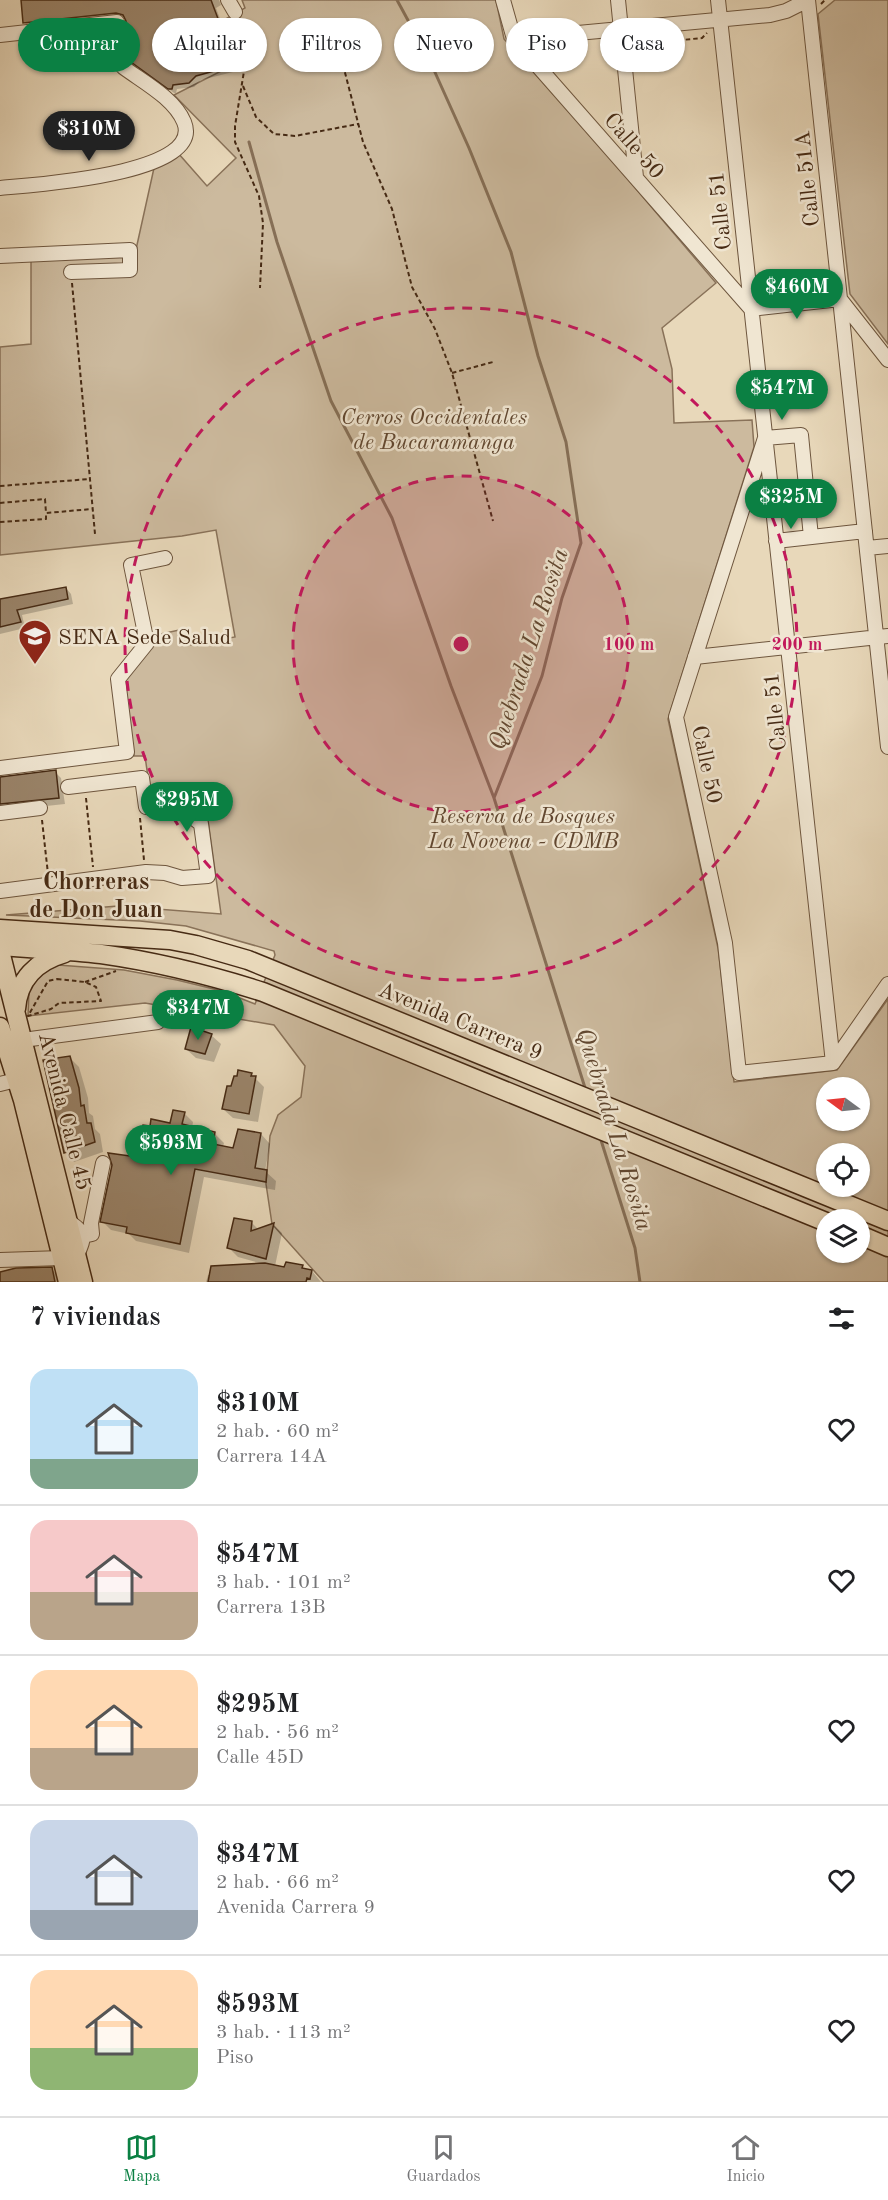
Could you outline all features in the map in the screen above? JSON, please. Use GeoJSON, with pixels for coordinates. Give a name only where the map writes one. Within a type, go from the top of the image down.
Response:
{"type":"FeatureCollection","features":[{"type":"Feature","properties":{"kind":"main road","name":"Avenida Carrera 9"},"geometry":{"type":"LineString","coordinates":[[0,929],[170,940],[223,952],[272,969],[888,1221]]}},
{"type":"Feature","properties":{"kind":"main road"},"geometry":{"type":"LineString","coordinates":[[0,946],[72,951],[166,965],[263,992],[816,1218]]}},
{"type":"Feature","properties":{"kind":"main road","name":"Avenida Calle 45"},"geometry":{"type":"LineString","coordinates":[[0,951],[23,1040],[17,1080],[68,1221],[68,1282]]}},
{"type":"Feature","properties":{"kind":"main road"},"geometry":{"type":"LineString","coordinates":[[16,1011],[19,994],[32,971],[48,959],[72,951]]}},
{"type":"Feature","properties":{"kind":"main road","name":"Avenida Calle 45"},"geometry":{"type":"LineString","coordinates":[[0,1027],[69,1256],[83,1282]]}},
{"type":"Feature","properties":{"kind":"main road"},"geometry":{"type":"LineString","coordinates":[[870,1239],[888,1247]]}},
{"type":"Feature","properties":{"kind":"street","name":"Calle 50"},"geometry":{"type":"LineString","coordinates":[[503,0],[508,18]]}},
{"type":"Feature","properties":{"kind":"street"},"geometry":{"type":"LineString","coordinates":[[618,0],[620,18]]}},
{"type":"Feature","properties":{"kind":"street","name":"Calle 51"},"geometry":{"type":"LineString","coordinates":[[718,0],[833,1062]]}},
{"type":"Feature","properties":{"kind":"street"},"geometry":{"type":"LineString","coordinates":[[685,23],[770,15],[786,11],[808,0]]}},
{"type":"Feature","properties":{"kind":"street","name":"Calle 51A"},"geometry":{"type":"LineString","coordinates":[[808,0],[867,549],[882,636],[888,747]]}},
{"type":"Feature","properties":{"kind":"street"},"geometry":{"type":"LineString","coordinates":[[0,35],[117,22],[123,67],[176,109],[184,120],[186,136],[183,143],[174,151],[134,169],[95,177],[0,188]]}},
{"type":"Feature","properties":{"kind":"street","name":"Calle 50"},"geometry":{"type":"LineString","coordinates":[[543,72],[751,309]]}},
{"type":"Feature","properties":{"kind":"street"},"geometry":{"type":"LineString","coordinates":[[625,72],[636,177]]}},
{"type":"Feature","properties":{"kind":"street"},"geometry":{"type":"LineString","coordinates":[[0,256],[130,250],[130,270],[71,272]]}},
{"type":"Feature","properties":{"kind":"street"},"geometry":{"type":"LineString","coordinates":[[751,309],[840,299],[888,360]]}},
{"type":"Feature","properties":{"kind":"street"},"geometry":{"type":"LineString","coordinates":[[765,438],[801,435],[811,537]]}},
{"type":"Feature","properties":{"kind":"street","name":"Calle 50"},"geometry":{"type":"LineString","coordinates":[[765,438],[676,717],[724,943],[740,1073],[833,1062]]}},
{"type":"Feature","properties":{"kind":"street"},"geometry":{"type":"LineString","coordinates":[[776,541],[865,531]]}},
{"type":"Feature","properties":{"kind":"street"},"geometry":{"type":"LineString","coordinates":[[867,549],[888,546]]}},
{"type":"Feature","properties":{"kind":"street"},"geometry":{"type":"LineString","coordinates":[[0,768],[127,752],[118,679],[147,642],[131,565],[165,558]]}},
{"type":"Feature","properties":{"kind":"street"},"geometry":{"type":"LineString","coordinates":[[695,657],[882,636]]}},
{"type":"Feature","properties":{"kind":"street"},"geometry":{"type":"LineString","coordinates":[[0,891],[146,872],[165,873],[182,878],[208,876],[201,824],[177,805],[146,807],[142,778],[68,787]]}},
{"type":"Feature","properties":{"kind":"street"},"geometry":{"type":"LineString","coordinates":[[0,813],[40,808]]}},
{"type":"Feature","properties":{"kind":"street"},"geometry":{"type":"LineString","coordinates":[[833,1062],[888,984]]}},
{"type":"Feature","properties":{"kind":"street"},"geometry":{"type":"LineString","coordinates":[[23,1040],[158,1022]]}},
{"type":"Feature","properties":{"kind":"street"},"geometry":{"type":"LineString","coordinates":[[82,1236],[92,1234],[91,1223],[103,1163]]}},
{"type":"Feature","properties":{"kind":"street"},"geometry":{"type":"LineString","coordinates":[[0,1260],[69,1256],[84,1240],[81,1231],[68,1221]]}},
{"type":"Feature","properties":{"kind":"path"},"geometry":{"type":"LineString","coordinates":[[228,6],[242,33],[246,59],[243,86],[234,126],[235,142],[260,196],[262,223],[260,288]]}},
{"type":"Feature","properties":{"kind":"path"},"geometry":{"type":"LineString","coordinates":[[345,72],[363,142],[392,209],[412,287],[435,329],[452,374],[493,520]]}},
{"type":"Feature","properties":{"kind":"path"},"geometry":{"type":"LineString","coordinates":[[243,86],[256,117],[274,134],[295,136],[358,124]]}},
{"type":"Feature","properties":{"kind":"path"},"geometry":{"type":"LineString","coordinates":[[71,272],[96,534]]}},
{"type":"Feature","properties":{"kind":"path"},"geometry":{"type":"LineString","coordinates":[[452,374],[493,362]]}},
{"type":"Feature","properties":{"kind":"path"},"geometry":{"type":"LineString","coordinates":[[0,486],[90,479]]}},
{"type":"Feature","properties":{"kind":"path"},"geometry":{"type":"LineString","coordinates":[[0,502],[45,499],[46,513],[46,519],[0,522]]}},
{"type":"Feature","properties":{"kind":"path"},"geometry":{"type":"LineString","coordinates":[[46,513],[93,509]]}},
{"type":"Feature","properties":{"kind":"path"},"geometry":{"type":"LineString","coordinates":[[85,785],[94,879]]}},
{"type":"Feature","properties":{"kind":"path"},"geometry":{"type":"LineString","coordinates":[[146,807],[140,814],[146,872]]}},
{"type":"Feature","properties":{"kind":"path"},"geometry":{"type":"LineString","coordinates":[[40,808],[50,885]]}},
{"type":"Feature","properties":{"kind":"path"},"geometry":{"type":"LineString","coordinates":[[84,982],[96,987],[101,1001],[59,1003],[51,1009],[28,1016],[48,981],[57,979],[84,982],[120,970]]}},
{"type":"Feature","properties":{"kind":"green space","name":"Cerros Occidentales de Bucaramanga"},"geometry":{"type":"Polygon","coordinates":[[[242,0],[496,0],[506,41],[506,72],[533,72],[716,283],[662,328],[672,369],[674,423],[752,420],[754,447],[668,719],[718,948],[734,1082],[837,1070],[888,999],[888,1282],[324,1282],[272,1224],[266,1184],[270,1136],[278,1115],[301,1097],[305,1066],[274,1025],[145,1003],[28,1016],[29,990],[37,975],[58,965],[124,970],[177,980],[222,991],[255,1004],[275,955],[274,951],[186,926],[140,921],[6,915],[118,906],[221,914],[208,820],[179,797],[151,799],[145,756],[134,756],[124,680],[161,634],[179,630],[191,645],[235,637],[216,530],[182,536],[0,555],[0,347],[31,344],[31,259],[135,254],[154,168],[178,153],[207,186],[236,158],[174,95],[219,72],[267,72],[267,18],[227,18],[245,8],[242,0]]]}},
{"type":"Feature","properties":{"kind":"green space"},"geometry":{"type":"Polygon","coordinates":[[[835,0],[888,0],[888,344],[850,294],[818,14],[835,0]]]}},
{"type":"Feature","properties":{"kind":"building"},"geometry":{"type":"Polygon","coordinates":[[[21,0],[211,0],[218,18],[152,18],[152,72],[211,72],[196,76],[189,83],[173,85],[172,89],[168,89],[140,69],[140,18],[124,18],[123,15],[116,13],[70,18],[23,18],[21,0]]]}},
{"type":"Feature","properties":{"kind":"building"},"geometry":{"type":"Polygon","coordinates":[[[66,587],[68,599],[17,610],[21,622],[0,627],[0,599],[66,587]]]}},
{"type":"Feature","properties":{"kind":"building"},"geometry":{"type":"Polygon","coordinates":[[[56,770],[59,798],[0,804],[0,777],[56,770]]]}},
{"type":"Feature","properties":{"kind":"building"},"geometry":{"type":"Polygon","coordinates":[[[191,1027],[212,1034],[205,1054],[185,1049],[191,1027]]]}},
{"type":"Feature","properties":{"kind":"building"},"geometry":{"type":"Polygon","coordinates":[[[70,1056],[79,1088],[81,1106],[84,1105],[87,1123],[91,1123],[95,1142],[64,1153],[43,1060],[70,1056]]]}},
{"type":"Feature","properties":{"kind":"building"},"geometry":{"type":"Polygon","coordinates":[[[238,1070],[256,1076],[249,1114],[222,1109],[227,1086],[231,1086],[238,1070]]]}},
{"type":"Feature","properties":{"kind":"building"},"geometry":{"type":"Polygon","coordinates":[[[173,1110],[185,1112],[182,1124],[215,1132],[213,1144],[233,1148],[238,1129],[261,1133],[255,1168],[267,1170],[266,1182],[195,1169],[180,1244],[126,1233],[127,1227],[100,1222],[112,1165],[108,1153],[137,1157],[143,1125],[150,1126],[151,1119],[170,1123],[173,1110]]]}},
{"type":"Feature","properties":{"kind":"building"},"geometry":{"type":"Polygon","coordinates":[[[234,1218],[252,1221],[251,1231],[274,1223],[266,1259],[227,1248],[234,1218]]]}},
{"type":"Feature","properties":{"kind":"building"},"geometry":{"type":"Polygon","coordinates":[[[286,1262],[303,1265],[302,1268],[312,1270],[310,1279],[307,1278],[306,1282],[208,1282],[211,1266],[265,1263],[284,1267],[286,1262]]]}},
{"type":"Feature","properties":{"kind":"building"},"geometry":{"type":"Polygon","coordinates":[[[52,1267],[55,1282],[0,1282],[0,1272],[16,1268],[52,1267]]]}},
{"type":"Feature","properties":{"kind":"waterway","name":"Quebrada La Rosita"},"geometry":{"type":"LineString","coordinates":[[397,0],[429,59],[469,148],[511,252],[538,356],[566,442],[581,543],[562,598],[542,676],[494,798],[586,1091]]}},
{"type":"Feature","properties":{"kind":"waterway"},"geometry":{"type":"LineString","coordinates":[[249,142],[277,242],[331,401],[392,518],[451,686],[494,798]]}},
{"type":"Feature","properties":{"kind":"waterway","name":"Quebrada La Rosita"},"geometry":{"type":"LineString","coordinates":[[600,1137],[635,1248],[640,1282]]}},
{"type":"Feature","properties":{"kind":"place","name":"SENA Sede Salud"},"geometry":{"type":"Point","coordinates":[35,665]}},
{"type":"Feature","properties":{"kind":"district","name":"Chorreras de Don Juan"},"geometry":{"type":"Point","coordinates":[96,895]}},
{"type":"Feature","properties":{"kind":"park label","name":"Reserva de Bosques La Novena - CDMB"},"geometry":{"type":"Point","coordinates":[523,828]}}]}
